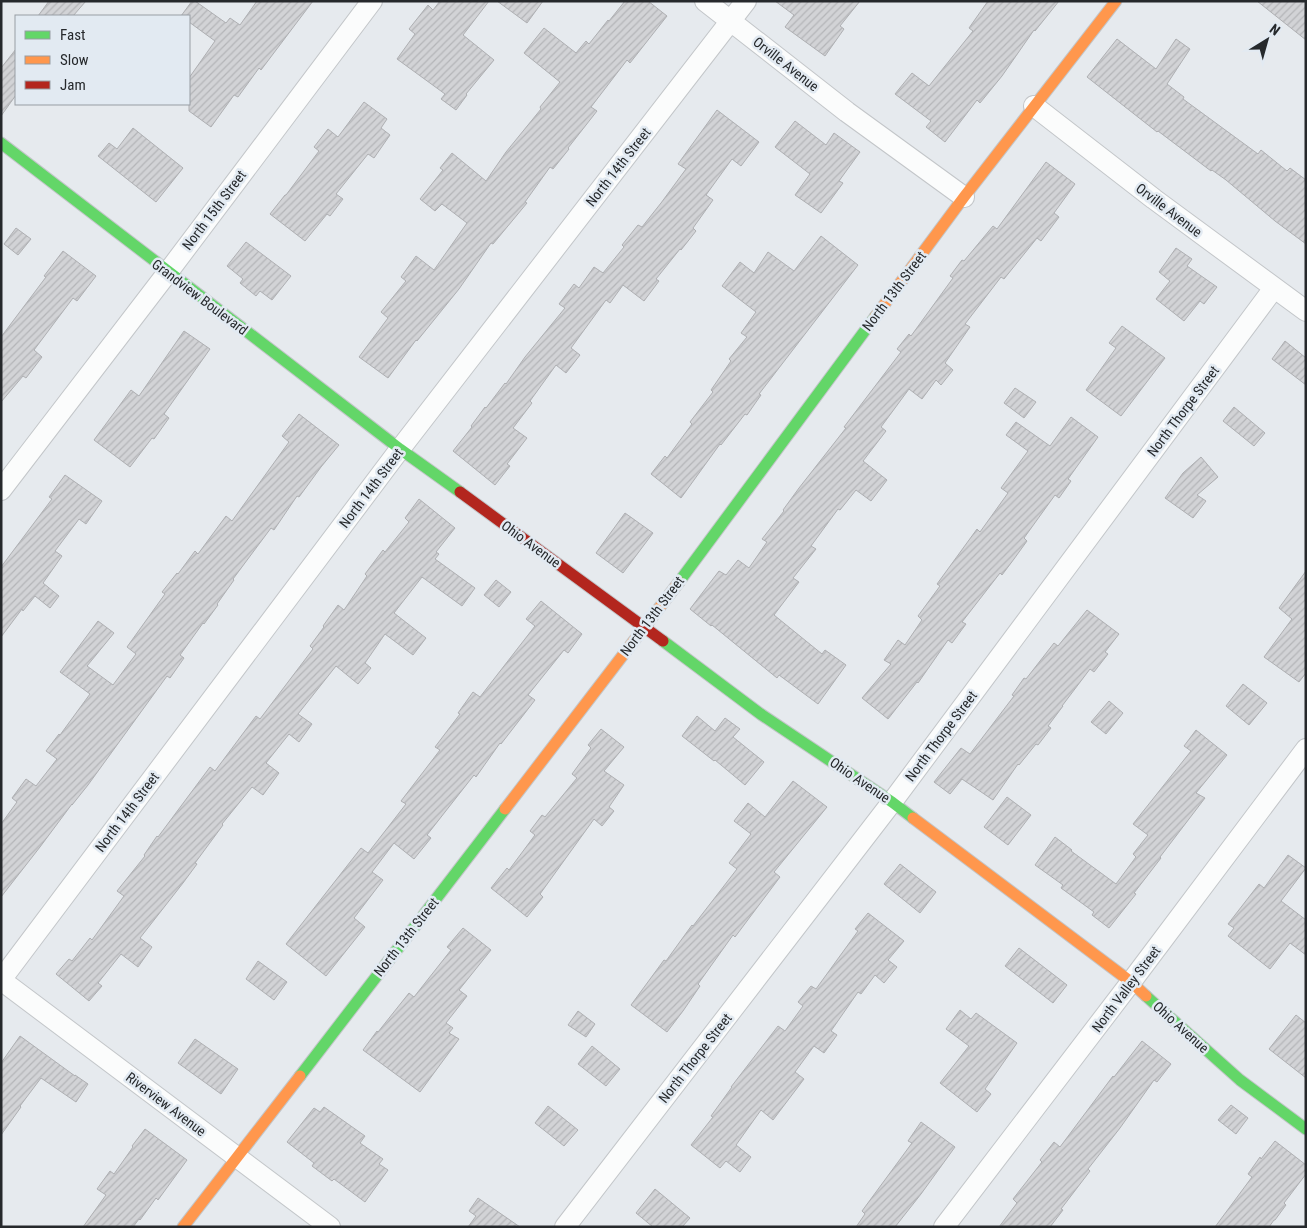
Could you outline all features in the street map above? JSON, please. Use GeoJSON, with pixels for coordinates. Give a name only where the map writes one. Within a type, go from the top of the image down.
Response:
{"type":"FeatureCollection","features":[{"type":"Feature","properties":{"kind":"street","name":"North 15th Street"},"geometry":{"type":"LineString","coordinates":[[1,490],[372,1]]}},
{"type":"Feature","properties":{"kind":"street","name":"Orville Avenue"},"geometry":{"type":"LineString","coordinates":[[705,1],[847,112],[964,197]]}},
{"type":"Feature","properties":{"kind":"street","name":"North 14th Street"},"geometry":{"type":"LineString","coordinates":[[1,980],[400,449],[746,1]]}},
{"type":"Feature","properties":{"kind":"street","name":"North 13th Street"},"geometry":{"type":"LineString","coordinates":[[183,1227],[645,626],[964,197],[1116,1]]}},
{"type":"Feature","properties":{"kind":"street","name":"Orville Avenue"},"geometry":{"type":"LineString","coordinates":[[1034,106],[1154,199],[1306,311]]}},
{"type":"Feature","properties":{"kind":"street","name":"Grandview Boulevard"},"geometry":{"type":"LineString","coordinates":[[1,143],[400,449]]}},
{"type":"Feature","properties":{"kind":"street","name":"North Thorpe Street"},"geometry":{"type":"LineString","coordinates":[[566,1227],[892,802],[1274,288]]}},
{"type":"Feature","properties":{"kind":"street","name":"Ohio Avenue"},"geometry":{"type":"LineString","coordinates":[[400,449],[645,626],[762,715],[892,802],[1131,982],[1240,1080],[1306,1129]]}},
{"type":"Feature","properties":{"kind":"street","name":"North Valley Street"},"geometry":{"type":"LineString","coordinates":[[944,1227],[1306,749]]}},
{"type":"Feature","properties":{"kind":"street","name":"Riverview Avenue"},"geometry":{"type":"LineString","coordinates":[[1,980],[330,1227]]}},
{"type":"Feature","properties":{"kind":"building"},"geometry":{"type":"Polygon","coordinates":[[[49,1],[86,1],[74,15],[39,15],[49,1]]]}},
{"type":"Feature","properties":{"kind":"building"},"geometry":{"type":"Polygon","coordinates":[[[192,1],[195,1],[226,23],[230,18],[240,25],[257,1],[313,1],[261,70],[259,68],[238,97],[234,95],[211,127],[189,111],[190,77],[215,41],[190,23],[190,15],[182,15],[192,1]]]}},
{"type":"Feature","properties":{"kind":"building"},"geometry":{"type":"Polygon","coordinates":[[[440,1],[489,1],[463,35],[494,60],[466,94],[456,110],[441,99],[445,94],[397,59],[415,34],[409,29],[428,5],[433,10],[440,1]]]}},
{"type":"Feature","properties":{"kind":"building"},"geometry":{"type":"Polygon","coordinates":[[[497,1],[543,1],[527,23],[497,1]]]}},
{"type":"Feature","properties":{"kind":"building"},"geometry":{"type":"Polygon","coordinates":[[[625,1],[648,1],[667,16],[630,63],[627,60],[591,107],[597,111],[569,149],[553,169],[550,167],[525,202],[527,203],[493,244],[491,243],[459,289],[416,340],[388,378],[359,357],[388,318],[381,312],[406,281],[401,277],[416,256],[434,270],[467,223],[442,204],[435,211],[420,199],[443,170],[440,168],[452,153],[486,181],[506,152],[541,109],[540,107],[560,82],[524,53],[544,28],[576,53],[586,41],[589,44],[625,1]]]}},
{"type":"Feature","properties":{"kind":"building"},"geometry":{"type":"Polygon","coordinates":[[[775,1],[860,1],[840,26],[844,29],[825,56],[785,27],[794,15],[775,1]]]}},
{"type":"Feature","properties":{"kind":"building"},"geometry":{"type":"Polygon","coordinates":[[[988,1],[1059,1],[1034,30],[1002,76],[980,103],[977,100],[945,142],[926,127],[931,121],[895,94],[912,73],[929,86],[973,31],[969,28],[988,1]]]}},
{"type":"Feature","properties":{"kind":"building"},"geometry":{"type":"Polygon","coordinates":[[[1257,1],[1306,1],[1306,40],[1257,1]]]}},
{"type":"Feature","properties":{"kind":"building"},"geometry":{"type":"Polygon","coordinates":[[[1117,39],[1156,69],[1176,39],[1190,49],[1167,84],[1184,97],[1183,99],[1258,154],[1261,150],[1287,171],[1290,168],[1306,180],[1306,244],[1226,180],[1157,132],[1087,77],[1117,39]]]}},
{"type":"Feature","properties":{"kind":"building"},"geometry":{"type":"Polygon","coordinates":[[[15,50],[15,96],[1,116],[1,68],[15,50]]]}},
{"type":"Feature","properties":{"kind":"building"},"geometry":{"type":"Polygon","coordinates":[[[364,102],[387,119],[381,128],[390,135],[374,158],[368,154],[336,194],[343,199],[330,216],[327,214],[305,241],[270,214],[319,151],[314,147],[328,129],[338,137],[364,102]]]}},
{"type":"Feature","properties":{"kind":"building"},"geometry":{"type":"Polygon","coordinates":[[[717,110],[759,142],[741,166],[732,159],[706,195],[713,200],[693,228],[696,231],[656,279],[659,281],[644,301],[623,285],[610,303],[606,300],[571,348],[580,355],[566,373],[556,365],[530,401],[532,403],[513,428],[527,438],[507,464],[510,466],[495,485],[453,451],[485,407],[506,384],[525,357],[565,308],[559,304],[574,284],[579,288],[594,267],[603,273],[624,247],[622,245],[638,225],[642,227],[661,203],[686,169],[678,164],[717,110]]]}},
{"type":"Feature","properties":{"kind":"building"},"geometry":{"type":"Polygon","coordinates":[[[795,121],[826,145],[834,133],[860,152],[839,181],[843,183],[821,213],[795,195],[810,174],[775,147],[795,121]]]}},
{"type":"Feature","properties":{"kind":"building"},"geometry":{"type":"Polygon","coordinates":[[[133,128],[183,168],[156,202],[98,156],[109,143],[117,149],[133,128]]]}},
{"type":"Feature","properties":{"kind":"building"},"geometry":{"type":"Polygon","coordinates":[[[1046,162],[1075,184],[1054,213],[1059,217],[1041,241],[1037,238],[1004,279],[1001,277],[965,324],[970,327],[945,363],[953,370],[941,385],[936,380],[922,399],[909,389],[881,427],[886,431],[863,461],[887,480],[871,501],[856,490],[840,510],[838,509],[811,546],[816,549],[793,578],[799,582],[774,615],[822,654],[825,650],[846,665],[818,704],[779,675],[777,678],[690,609],[719,571],[726,575],[738,560],[749,568],[767,542],[762,539],[901,352],[897,349],[909,334],[911,336],[953,278],[950,276],[993,226],[997,229],[1046,162]]]}},
{"type":"Feature","properties":{"kind":"building"},"geometry":{"type":"Polygon","coordinates":[[[16,228],[31,239],[18,255],[4,244],[16,228]]]}},
{"type":"Feature","properties":{"kind":"building"},"geometry":{"type":"Polygon","coordinates":[[[821,236],[858,265],[759,394],[761,395],[747,415],[745,414],[720,444],[681,498],[651,474],[665,456],[667,458],[692,424],[690,422],[713,392],[711,390],[731,361],[729,359],[747,337],[741,333],[756,312],[722,286],[740,262],[754,273],[768,252],[794,271],[821,236]]]}},
{"type":"Feature","properties":{"kind":"building"},"geometry":{"type":"Polygon","coordinates":[[[246,242],[291,276],[272,300],[260,291],[256,296],[240,283],[243,279],[227,266],[246,242]]]}},
{"type":"Feature","properties":{"kind":"building"},"geometry":{"type":"Polygon","coordinates":[[[1176,248],[1192,259],[1187,266],[1217,287],[1204,304],[1200,301],[1184,321],[1156,299],[1170,281],[1159,272],[1176,248]]]}},
{"type":"Feature","properties":{"kind":"building"},"geometry":{"type":"Polygon","coordinates":[[[63,251],[96,276],[77,301],[73,298],[34,350],[42,357],[26,378],[23,376],[1,402],[1,337],[63,251]]]}},
{"type":"Feature","properties":{"kind":"building"},"geometry":{"type":"Polygon","coordinates":[[[1122,326],[1165,358],[1121,416],[1086,390],[1116,348],[1109,343],[1122,326]]]}},
{"type":"Feature","properties":{"kind":"building"},"geometry":{"type":"Polygon","coordinates":[[[184,331],[210,349],[164,414],[169,418],[130,467],[94,440],[131,390],[139,396],[184,331]]]}},
{"type":"Feature","properties":{"kind":"building"},"geometry":{"type":"Polygon","coordinates":[[[1285,341],[1306,358],[1306,385],[1272,359],[1285,341]]]}},
{"type":"Feature","properties":{"kind":"building"},"geometry":{"type":"Polygon","coordinates":[[[1015,388],[1036,402],[1024,418],[1004,403],[1015,388]]]}},
{"type":"Feature","properties":{"kind":"building"},"geometry":{"type":"Polygon","coordinates":[[[1234,407],[1265,433],[1254,446],[1223,421],[1234,407]]]}},
{"type":"Feature","properties":{"kind":"building"},"geometry":{"type":"Polygon","coordinates":[[[299,414],[339,445],[299,497],[297,496],[274,530],[271,528],[233,579],[218,605],[180,655],[184,658],[170,678],[167,676],[88,785],[1,897],[1,824],[17,802],[12,798],[26,779],[36,786],[57,759],[46,751],[90,694],[60,672],[98,621],[114,633],[87,666],[113,685],[136,654],[127,647],[165,594],[162,592],[195,551],[198,554],[226,516],[232,521],[289,442],[282,436],[299,414]]]}},
{"type":"Feature","properties":{"kind":"building"},"geometry":{"type":"Polygon","coordinates":[[[1071,417],[1098,437],[1068,479],[1071,481],[1059,498],[1055,495],[1024,538],[1027,541],[1014,559],[1002,575],[1000,573],[962,622],[966,624],[952,643],[948,640],[918,683],[888,719],[862,698],[891,664],[884,660],[898,640],[905,645],[922,620],[918,616],[940,586],[937,584],[977,529],[980,532],[1008,493],[1001,488],[1028,451],[1006,435],[1016,422],[1050,446],[1071,417]]]}},
{"type":"Feature","properties":{"kind":"building"},"geometry":{"type":"Polygon","coordinates":[[[1201,457],[1218,477],[1197,495],[1206,501],[1193,518],[1165,498],[1183,473],[1201,457]]]}},
{"type":"Feature","properties":{"kind":"building"},"geometry":{"type":"Polygon","coordinates":[[[65,475],[102,501],[86,524],[79,519],[55,551],[62,556],[43,583],[59,596],[50,608],[35,596],[23,611],[22,609],[1,637],[1,567],[52,499],[49,497],[65,475]]]}},
{"type":"Feature","properties":{"kind":"building"},"geometry":{"type":"Polygon","coordinates":[[[419,499],[455,528],[436,552],[439,554],[435,559],[475,588],[462,606],[422,577],[394,613],[426,638],[413,655],[385,634],[365,663],[371,668],[358,684],[336,666],[298,714],[312,724],[299,742],[289,734],[266,763],[279,773],[263,795],[252,787],[222,824],[195,863],[197,864],[140,938],[152,947],[138,967],[121,954],[98,983],[102,986],[89,1001],[56,974],[69,959],[72,961],[90,938],[92,940],[124,896],[117,891],[145,856],[157,836],[210,767],[215,771],[256,716],[260,719],[313,649],[310,646],[338,605],[344,610],[367,576],[365,574],[383,550],[385,552],[409,522],[405,518],[419,499]]]}},
{"type":"Feature","properties":{"kind":"building"},"geometry":{"type":"Polygon","coordinates":[[[625,513],[653,533],[623,573],[596,553],[625,513]]]}},
{"type":"Feature","properties":{"kind":"building"},"geometry":{"type":"Polygon","coordinates":[[[1306,571],[1306,673],[1299,682],[1264,657],[1292,619],[1279,608],[1306,571]]]}},
{"type":"Feature","properties":{"kind":"building"},"geometry":{"type":"Polygon","coordinates":[[[496,580],[511,592],[499,607],[484,595],[496,580]]]}},
{"type":"Feature","properties":{"kind":"building"},"geometry":{"type":"Polygon","coordinates":[[[541,601],[582,634],[568,653],[564,650],[528,695],[535,700],[500,743],[476,777],[474,775],[427,835],[431,838],[414,859],[394,843],[372,872],[383,880],[354,918],[365,927],[326,976],[286,944],[361,848],[368,853],[406,804],[401,801],[440,750],[435,747],[460,714],[458,713],[473,692],[480,697],[535,626],[526,619],[541,601]]]}},
{"type":"Feature","properties":{"kind":"building"},"geometry":{"type":"Polygon","coordinates":[[[1087,610],[1119,634],[1105,652],[1108,654],[1094,672],[1090,669],[1048,726],[1051,728],[1038,745],[1036,744],[1018,764],[993,800],[962,779],[950,794],[934,782],[961,748],[970,754],[1014,696],[1012,695],[1024,678],[1026,679],[1054,643],[1058,646],[1087,610]]]}},
{"type":"Feature","properties":{"kind":"building"},"geometry":{"type":"Polygon","coordinates":[[[1243,684],[1267,703],[1249,725],[1226,706],[1243,684]]]}},
{"type":"Feature","properties":{"kind":"building"},"geometry":{"type":"Polygon","coordinates":[[[1109,701],[1123,713],[1106,734],[1091,722],[1109,701]]]}},
{"type":"Feature","properties":{"kind":"building"},"geometry":{"type":"Polygon","coordinates":[[[697,716],[715,731],[725,718],[740,729],[733,737],[764,762],[745,785],[682,736],[697,716]]]}},
{"type":"Feature","properties":{"kind":"building"},"geometry":{"type":"Polygon","coordinates":[[[601,729],[624,747],[604,771],[624,785],[609,807],[614,811],[602,826],[594,819],[540,894],[543,897],[527,917],[491,888],[507,868],[509,870],[535,835],[530,831],[542,815],[545,817],[577,778],[572,774],[591,748],[588,745],[601,729]]]}},
{"type":"Feature","properties":{"kind":"building"},"geometry":{"type":"Polygon","coordinates":[[[1196,730],[1227,755],[1196,793],[1205,798],[1134,893],[1136,894],[1109,928],[1092,915],[1094,912],[1061,888],[1063,885],[1035,865],[1055,837],[1116,884],[1136,857],[1133,854],[1148,835],[1133,824],[1191,751],[1184,746],[1196,730]]]}},
{"type":"Feature","properties":{"kind":"building"},"geometry":{"type":"Polygon","coordinates":[[[793,781],[827,807],[774,872],[780,877],[735,937],[733,935],[667,1032],[631,1005],[664,960],[666,961],[737,869],[729,863],[751,834],[734,821],[748,803],[765,817],[793,781]]]}},
{"type":"Feature","properties":{"kind":"building"},"geometry":{"type":"Polygon","coordinates":[[[1007,797],[1031,815],[1008,845],[984,827],[1007,797]]]}},
{"type":"Feature","properties":{"kind":"building"},"geometry":{"type":"Polygon","coordinates":[[[1288,855],[1306,868],[1281,901],[1306,920],[1306,955],[1290,943],[1270,969],[1228,936],[1234,928],[1228,924],[1259,884],[1264,888],[1288,855]]]}},
{"type":"Feature","properties":{"kind":"building"},"geometry":{"type":"Polygon","coordinates":[[[900,864],[936,892],[920,913],[884,884],[900,864]]]}},
{"type":"Feature","properties":{"kind":"building"},"geometry":{"type":"Polygon","coordinates":[[[868,913],[904,941],[888,960],[897,967],[884,983],[875,975],[861,994],[858,992],[831,1031],[837,1035],[824,1053],[814,1046],[795,1072],[804,1079],[773,1120],[761,1110],[736,1145],[751,1157],[740,1172],[726,1161],[720,1168],[691,1145],[713,1117],[711,1116],[731,1087],[778,1026],[785,1031],[803,1006],[798,1002],[811,986],[816,989],[858,931],[855,929],[868,913]]]}},
{"type":"Feature","properties":{"kind":"building"},"geometry":{"type":"Polygon","coordinates":[[[463,928],[491,950],[459,990],[467,996],[446,1023],[453,1028],[449,1033],[459,1039],[420,1092],[363,1050],[409,993],[414,997],[451,950],[447,947],[463,928]]]}},
{"type":"Feature","properties":{"kind":"building"},"geometry":{"type":"Polygon","coordinates":[[[1019,948],[1067,985],[1053,1003],[1005,966],[1019,948]]]}},
{"type":"Feature","properties":{"kind":"building"},"geometry":{"type":"Polygon","coordinates":[[[258,961],[287,982],[274,1000],[246,979],[258,961]]]}},
{"type":"Feature","properties":{"kind":"building"},"geometry":{"type":"Polygon","coordinates":[[[960,1010],[971,1019],[976,1013],[1017,1043],[985,1089],[991,1094],[977,1112],[940,1083],[969,1046],[946,1029],[960,1010]]]}},
{"type":"Feature","properties":{"kind":"building"},"geometry":{"type":"Polygon","coordinates":[[[578,1011],[595,1024],[586,1037],[568,1025],[578,1011]]]}},
{"type":"Feature","properties":{"kind":"building"},"geometry":{"type":"Polygon","coordinates":[[[1296,1015],[1306,1023],[1306,1078],[1269,1049],[1296,1015]]]}},
{"type":"Feature","properties":{"kind":"building"},"geometry":{"type":"Polygon","coordinates":[[[20,1036],[88,1084],[76,1102],[41,1078],[1,1135],[1,1063],[20,1036]]]}},
{"type":"Feature","properties":{"kind":"building"},"geometry":{"type":"Polygon","coordinates":[[[195,1039],[238,1069],[221,1094],[178,1063],[195,1039]]]}},
{"type":"Feature","properties":{"kind":"building"},"geometry":{"type":"Polygon","coordinates":[[[1142,1041],[1171,1064],[1157,1082],[1154,1080],[1088,1169],[1090,1171],[1061,1209],[1063,1210],[1050,1227],[999,1227],[1017,1203],[1013,1199],[1042,1162],[1040,1160],[1054,1142],[1060,1147],[1113,1076],[1142,1041]]]}},
{"type":"Feature","properties":{"kind":"building"},"geometry":{"type":"Polygon","coordinates":[[[592,1046],[620,1069],[606,1086],[578,1064],[592,1046]]]}},
{"type":"Feature","properties":{"kind":"building"},"geometry":{"type":"Polygon","coordinates":[[[1231,1105],[1248,1118],[1236,1134],[1218,1120],[1231,1105]]]}},
{"type":"Feature","properties":{"kind":"building"},"geometry":{"type":"Polygon","coordinates":[[[548,1106],[578,1130],[564,1146],[535,1123],[548,1106]]]}},
{"type":"Feature","properties":{"kind":"building"},"geometry":{"type":"Polygon","coordinates":[[[324,1107],[365,1136],[360,1143],[383,1159],[379,1164],[388,1170],[365,1202],[334,1179],[332,1181],[312,1166],[314,1163],[287,1142],[314,1108],[320,1112],[324,1107]]]}},
{"type":"Feature","properties":{"kind":"building"},"geometry":{"type":"Polygon","coordinates":[[[921,1122],[955,1147],[895,1227],[856,1227],[865,1214],[862,1211],[912,1143],[908,1141],[921,1122]]]}},
{"type":"Feature","properties":{"kind":"building"},"geometry":{"type":"Polygon","coordinates":[[[145,1129],[187,1160],[158,1200],[156,1198],[133,1227],[83,1227],[106,1195],[97,1189],[110,1171],[114,1174],[145,1129]]]}},
{"type":"Feature","properties":{"kind":"building"},"geometry":{"type":"Polygon","coordinates":[[[1275,1141],[1306,1165],[1306,1174],[1284,1203],[1286,1205],[1269,1227],[1215,1227],[1252,1177],[1248,1174],[1275,1141]]]}},
{"type":"Feature","properties":{"kind":"building"},"geometry":{"type":"Polygon","coordinates":[[[655,1189],[690,1218],[682,1227],[653,1227],[636,1213],[655,1189]]]}},
{"type":"Feature","properties":{"kind":"building"},"geometry":{"type":"Polygon","coordinates":[[[478,1198],[520,1227],[468,1227],[476,1216],[469,1211],[478,1198]]]}},
{"type":"Feature","properties":{"kind":"traffic: fast"},"geometry":{"type":"LineString","coordinates":[[1,143],[400,449],[460,492]]}},
{"type":"Feature","properties":{"kind":"traffic: fast"},"geometry":{"type":"LineString","coordinates":[[679,582],[875,317]]}},
{"type":"Feature","properties":{"kind":"traffic: fast"},"geometry":{"type":"LineString","coordinates":[[663,641],[762,715],[913,818]]}},
{"type":"Feature","properties":{"kind":"traffic: fast"},"geometry":{"type":"LineString","coordinates":[[300,1076],[505,809]]}},
{"type":"Feature","properties":{"kind":"traffic: fast"},"geometry":{"type":"LineString","coordinates":[[1146,996],[1240,1080],[1306,1129]]}},
{"type":"Feature","properties":{"kind":"traffic: slow"},"geometry":{"type":"LineString","coordinates":[[875,317],[964,197],[1116,1]]}},
{"type":"Feature","properties":{"kind":"traffic: slow"},"geometry":{"type":"LineString","coordinates":[[505,809],[679,582]]}},
{"type":"Feature","properties":{"kind":"traffic: slow"},"geometry":{"type":"LineString","coordinates":[[913,818],[1131,982],[1146,996]]}},
{"type":"Feature","properties":{"kind":"traffic: slow"},"geometry":{"type":"LineString","coordinates":[[183,1227],[300,1076]]}},
{"type":"Feature","properties":{"kind":"traffic: jam"},"geometry":{"type":"LineString","coordinates":[[460,492],[663,641]]}}]}
